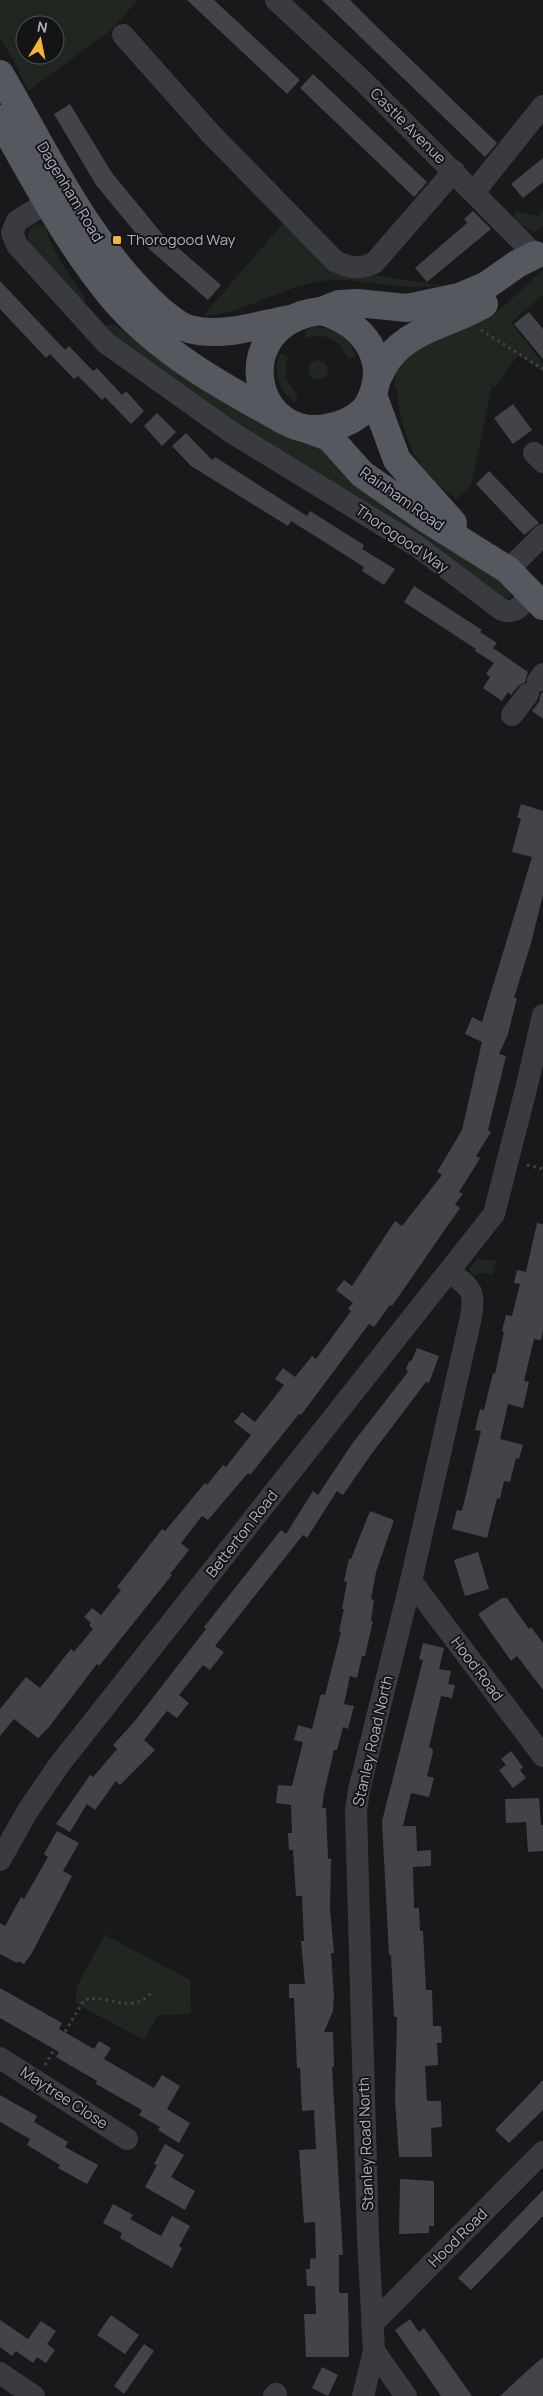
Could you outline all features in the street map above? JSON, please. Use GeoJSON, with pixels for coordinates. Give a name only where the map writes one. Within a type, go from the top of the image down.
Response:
{"type":"FeatureCollection","features":[{"type":"Feature","properties":{"kind":"main road","name":"Dagenham Road"},"geometry":{"type":"LineString","coordinates":[[0,74],[106,253],[147,298],[174,323],[186,329],[210,334],[290,318]]}},
{"type":"Feature","properties":{"kind":"main road","name":"Dagenham Road"},"geometry":{"type":"LineString","coordinates":[[0,119],[83,258],[114,299],[180,358],[196,369],[296,425]]}},
{"type":"Feature","properties":{"kind":"main road"},"geometry":{"type":"LineString","coordinates":[[539,252],[497,296],[476,309],[443,322],[403,344],[389,358],[368,406],[344,424],[328,428],[296,425],[270,408],[263,390],[259,371],[261,355],[271,336],[290,318],[303,313],[321,311],[339,304],[357,303],[407,308],[459,297],[488,285],[517,264],[539,252]]}},
{"type":"Feature","properties":{"kind":"main road"},"geometry":{"type":"LineString","coordinates":[[321,311],[337,315],[363,335],[371,347],[376,363],[375,387]]}},
{"type":"Feature","properties":{"kind":"main road","name":"Rainham Road"},"geometry":{"type":"LineString","coordinates":[[375,387],[381,422],[397,460],[410,478],[476,548]]}},
{"type":"Feature","properties":{"kind":"main road","name":"Rainham Road"},"geometry":{"type":"LineString","coordinates":[[296,425],[330,437],[362,474],[428,520],[476,548],[508,570],[537,600]]}},
{"type":"Feature","properties":{"kind":"street","name":"Castle Avenue"},"geometry":{"type":"LineString","coordinates":[[276,0],[474,192],[539,252]]}},
{"type":"Feature","properties":{"kind":"street"},"geometry":{"type":"LineString","coordinates":[[123,36],[231,156],[335,261],[349,268],[362,268],[374,263],[454,171]]}},
{"type":"Feature","properties":{"kind":"street"},"geometry":{"type":"LineString","coordinates":[[474,192],[543,106]]}},
{"type":"Feature","properties":{"kind":"street","name":"Thorogood Way"},"geometry":{"type":"LineString","coordinates":[[48,202],[17,221],[12,232],[17,245],[106,343],[231,432],[417,546],[502,610],[509,613],[537,600]]}},
{"type":"Feature","properties":{"kind":"street"},"geometry":{"type":"LineString","coordinates":[[508,570],[543,535]]}},
{"type":"Feature","properties":{"kind":"street"},"geometry":{"type":"LineString","coordinates":[[512,715],[536,683]]}},
{"type":"Feature","properties":{"kind":"street"},"geometry":{"type":"LineString","coordinates":[[536,1083],[543,1015]]}},
{"type":"Feature","properties":{"kind":"street","name":"Betterton Road"},"geometry":{"type":"LineString","coordinates":[[0,1860],[27,1812],[59,1765],[494,1214],[536,1083]]}},
{"type":"Feature","properties":{"kind":"street","name":"Stanley Road North"},"geometry":{"type":"LineString","coordinates":[[374,2351],[356,1811],[359,1790],[411,1581],[474,1302],[471,1289],[449,1270]]}},
{"type":"Feature","properties":{"kind":"street","name":"Hood Road"},"geometry":{"type":"LineString","coordinates":[[411,1581],[543,1756]]}},
{"type":"Feature","properties":{"kind":"street","name":"Maytree Close"},"geometry":{"type":"LineString","coordinates":[[0,2058],[127,2139]]}},
{"type":"Feature","properties":{"kind":"street","name":"Hood Road"},"geometry":{"type":"LineString","coordinates":[[372,2324],[543,2152]]}},
{"type":"Feature","properties":{"kind":"street"},"geometry":{"type":"LineString","coordinates":[[363,2396],[374,2351]]}},
{"type":"Feature","properties":{"kind":"street"},"geometry":{"type":"LineString","coordinates":[[374,2351],[406,2396]]}},
{"type":"Feature","properties":{"kind":"street"},"geometry":{"type":"LineString","coordinates":[[0,2373],[32,2395]]}},
{"type":"Feature","properties":{"kind":"path"},"geometry":{"type":"LineString","coordinates":[[474,326],[543,369]]}},
{"type":"Feature","properties":{"kind":"path"},"geometry":{"type":"LineString","coordinates":[[36,2081],[84,2000],[100,1998],[127,2004],[144,2000],[153,1991]]}},
{"type":"Feature","properties":{"kind":"shaded area"},"geometry":{"type":"Polygon","coordinates":[[[0,0],[138,0],[111,30],[65,64],[65,15],[15,15],[15,63],[0,38],[0,0]]]}},
{"type":"Feature","properties":{"kind":"shaded area"},"geometry":{"type":"Polygon","coordinates":[[[16,65],[63,65],[28,91],[16,65]]]}},
{"type":"Feature","properties":{"kind":"shaded area"},"geometry":{"type":"Polygon","coordinates":[[[516,211],[538,216],[543,211],[543,227],[535,232],[513,221],[516,211]]]}},
{"type":"Feature","properties":{"kind":"shaded area"},"geometry":{"type":"Polygon","coordinates":[[[284,222],[372,275],[445,286],[387,285],[329,280],[306,284],[233,310],[203,316],[284,222]]]}},
{"type":"Feature","properties":{"kind":"shaded area"},"geometry":{"type":"Polygon","coordinates":[[[39,224],[46,227],[58,256],[86,299],[81,304],[29,243],[29,231],[39,224]]]}},
{"type":"Feature","properties":{"kind":"shaded area"},"geometry":{"type":"Polygon","coordinates":[[[543,270],[543,295],[511,322],[543,364],[543,372],[518,355],[495,387],[492,386],[471,486],[456,499],[435,481],[420,464],[409,444],[394,384],[397,369],[404,357],[490,310],[494,315],[543,270]]]}},
{"type":"Feature","properties":{"kind":"shaded area"},"geometry":{"type":"Polygon","coordinates":[[[110,324],[115,325],[247,411],[300,432],[512,586],[513,593],[507,600],[227,422],[117,343],[106,327],[110,324]]]}},
{"type":"Feature","properties":{"kind":"shaded area"},"geometry":{"type":"Polygon","coordinates":[[[315,327],[329,329],[340,334],[349,343],[356,356],[348,359],[337,342],[327,337],[307,338],[305,330],[315,327]]]}},
{"type":"Feature","properties":{"kind":"shaded area"},"geometry":{"type":"Polygon","coordinates":[[[280,353],[288,357],[286,377],[290,386],[298,394],[294,402],[284,392],[278,380],[277,368],[280,353]]]}},
{"type":"Feature","properties":{"kind":"shaded area"},"geometry":{"type":"Polygon","coordinates":[[[318,360],[325,363],[328,370],[325,377],[318,380],[311,377],[308,370],[311,363],[318,360]]]}},
{"type":"Feature","properties":{"kind":"shaded area"},"geometry":{"type":"Polygon","coordinates":[[[477,1259],[496,1260],[493,1275],[481,1273],[473,1276],[469,1269],[477,1259]]]}},
{"type":"Feature","properties":{"kind":"shaded area"},"geometry":{"type":"Polygon","coordinates":[[[105,1935],[190,1980],[191,2014],[158,2015],[144,2040],[75,2003],[78,1984],[105,1935]]]}},
{"type":"Feature","properties":{"kind":"building"},"geometry":{"type":"Polygon","coordinates":[[[187,0],[214,0],[300,80],[287,94],[187,0]]]}},
{"type":"Feature","properties":{"kind":"building"},"geometry":{"type":"Polygon","coordinates":[[[322,0],[350,0],[497,143],[485,157],[322,0]]]}},
{"type":"Feature","properties":{"kind":"building"},"geometry":{"type":"Polygon","coordinates":[[[313,74],[427,182],[414,197],[300,88],[313,74]]]}},
{"type":"Feature","properties":{"kind":"building"},"geometry":{"type":"Polygon","coordinates":[[[70,104],[112,173],[163,235],[221,285],[208,300],[149,249],[96,185],[54,114],[70,104]]]}},
{"type":"Feature","properties":{"kind":"building"},"geometry":{"type":"Polygon","coordinates":[[[543,158],[543,182],[523,198],[511,184],[543,158]]]}},
{"type":"Feature","properties":{"kind":"building"},"geometry":{"type":"Polygon","coordinates":[[[473,211],[491,229],[427,282],[415,268],[467,223],[464,219],[473,211]]]}},
{"type":"Feature","properties":{"kind":"building"},"geometry":{"type":"Polygon","coordinates":[[[0,281],[65,350],[69,346],[93,371],[97,368],[122,395],[126,391],[144,411],[131,424],[105,397],[102,400],[78,376],[74,379],[50,354],[46,358],[0,309],[0,281]]]}},
{"type":"Feature","properties":{"kind":"building"},"geometry":{"type":"Polygon","coordinates":[[[529,312],[543,329],[543,359],[514,324],[529,312]]]}},
{"type":"Feature","properties":{"kind":"building"},"geometry":{"type":"Polygon","coordinates":[[[513,404],[532,430],[513,444],[494,418],[513,404]]]}},
{"type":"Feature","properties":{"kind":"building"},"geometry":{"type":"Polygon","coordinates":[[[157,413],[176,432],[162,446],[144,426],[157,413]]]}},
{"type":"Feature","properties":{"kind":"building"},"geometry":{"type":"Polygon","coordinates":[[[186,433],[212,460],[215,457],[307,516],[310,511],[364,545],[362,549],[395,569],[384,585],[362,571],[364,567],[291,521],[288,526],[191,466],[172,446],[186,433]]]}},
{"type":"Feature","properties":{"kind":"building"},"geometry":{"type":"Polygon","coordinates":[[[489,471],[539,523],[524,535],[476,484],[489,471]]]}},
{"type":"Feature","properties":{"kind":"building"},"geometry":{"type":"Polygon","coordinates":[[[414,586],[482,630],[480,632],[497,643],[493,648],[528,672],[525,682],[518,686],[511,695],[508,692],[502,701],[483,688],[490,677],[486,674],[494,663],[404,602],[414,586]]]}},
{"type":"Feature","properties":{"kind":"building"},"geometry":{"type":"Polygon","coordinates":[[[541,693],[543,693],[543,719],[532,711],[539,702],[541,693]]]}},
{"type":"Feature","properties":{"kind":"building"},"geometry":{"type":"Polygon","coordinates":[[[521,804],[543,811],[543,895],[514,998],[517,998],[508,1034],[499,1054],[506,1056],[488,1130],[491,1132],[476,1156],[480,1158],[459,1192],[463,1194],[455,1204],[460,1208],[392,1306],[390,1305],[374,1327],[369,1324],[301,1415],[299,1414],[250,1475],[248,1473],[208,1520],[202,1516],[181,1543],[189,1550],[170,1574],[172,1575],[99,1666],[97,1664],[49,1727],[38,1738],[14,1719],[0,1736],[0,1709],[26,1677],[40,1688],[71,1649],[74,1652],[93,1629],[89,1625],[91,1623],[84,1617],[92,1608],[101,1615],[121,1590],[117,1587],[162,1529],[165,1531],[205,1483],[207,1485],[223,1465],[226,1467],[251,1435],[234,1422],[242,1412],[255,1422],[284,1385],[275,1379],[283,1368],[295,1377],[312,1356],[316,1359],[351,1311],[348,1308],[353,1303],[336,1290],[344,1280],[352,1286],[395,1221],[402,1226],[442,1175],[437,1172],[462,1130],[482,1042],[465,1034],[472,1017],[482,1022],[532,857],[512,852],[521,818],[517,818],[521,804]]]}},
{"type":"Feature","properties":{"kind":"building"},"geometry":{"type":"Polygon","coordinates":[[[537,1223],[543,1224],[543,1330],[541,1340],[534,1339],[524,1381],[529,1382],[523,1408],[508,1404],[500,1439],[523,1445],[519,1459],[516,1458],[510,1482],[504,1481],[500,1499],[497,1498],[487,1538],[452,1529],[457,1510],[462,1511],[481,1431],[475,1430],[480,1409],[484,1410],[493,1373],[495,1374],[506,1315],[512,1316],[520,1284],[514,1283],[517,1270],[526,1272],[537,1223]]]}},
{"type":"Feature","properties":{"kind":"building"},"geometry":{"type":"Polygon","coordinates":[[[417,1348],[439,1356],[429,1383],[426,1382],[343,1495],[337,1491],[307,1538],[303,1535],[215,1646],[224,1652],[210,1670],[203,1665],[179,1695],[189,1703],[177,1718],[167,1711],[144,1740],[155,1750],[120,1785],[116,1781],[95,1810],[87,1804],[70,1832],[56,1824],[90,1775],[93,1777],[117,1749],[113,1745],[134,1722],[206,1629],[204,1627],[281,1530],[286,1534],[313,1491],[318,1495],[352,1444],[408,1372],[406,1369],[417,1348]]]}},
{"type":"Feature","properties":{"kind":"building"},"geometry":{"type":"Polygon","coordinates":[[[370,1511],[394,1520],[376,1572],[371,1599],[374,1600],[371,1621],[373,1621],[365,1656],[362,1656],[357,1678],[350,1676],[344,1704],[354,1706],[348,1729],[343,1727],[337,1750],[334,1750],[322,1808],[326,1808],[328,1859],[331,1859],[330,1909],[334,1953],[331,1953],[334,1996],[333,2011],[324,2032],[333,2032],[334,2067],[332,2067],[343,2255],[339,2255],[339,2293],[348,2293],[349,2357],[306,2357],[304,2314],[316,2314],[315,2286],[307,2286],[306,2269],[310,2269],[310,2259],[316,2258],[315,2222],[304,2223],[299,2150],[316,2149],[314,2110],[302,2111],[300,2068],[297,2068],[294,1998],[289,1998],[289,1984],[305,1984],[301,1941],[304,1941],[302,1896],[296,1896],[293,1850],[289,1850],[288,1833],[292,1833],[291,1805],[276,1803],[278,1785],[292,1786],[303,1742],[294,1740],[298,1725],[312,1729],[321,1694],[325,1695],[341,1632],[339,1631],[347,1582],[344,1581],[349,1559],[351,1559],[370,1511]]]}},
{"type":"Feature","properties":{"kind":"building"},"geometry":{"type":"Polygon","coordinates":[[[478,1552],[489,1589],[465,1596],[454,1560],[478,1552]]]}},
{"type":"Feature","properties":{"kind":"building"},"geometry":{"type":"Polygon","coordinates":[[[502,1598],[507,1598],[529,1629],[531,1627],[543,1643],[543,1690],[517,1656],[511,1661],[478,1614],[502,1598]]]}},
{"type":"Feature","properties":{"kind":"building"},"geometry":{"type":"Polygon","coordinates":[[[423,1643],[444,1648],[439,1669],[451,1671],[448,1684],[455,1685],[452,1698],[441,1696],[429,1747],[432,1748],[433,1752],[427,1776],[434,1778],[429,1797],[411,1793],[403,1826],[416,1826],[417,1851],[431,1850],[431,1866],[413,1867],[414,1908],[419,1908],[420,1931],[423,1931],[426,1990],[432,1990],[433,2026],[441,2026],[442,2043],[437,2043],[438,2065],[425,2066],[427,2101],[441,2101],[442,2127],[431,2128],[432,2157],[399,2157],[395,2099],[397,2017],[394,2017],[391,1955],[389,1955],[382,1821],[423,1660],[419,1659],[423,1643]]]}},
{"type":"Feature","properties":{"kind":"building"},"geometry":{"type":"Polygon","coordinates":[[[511,1751],[523,1767],[520,1770],[526,1778],[513,1788],[499,1770],[506,1765],[501,1759],[511,1751]]]}},
{"type":"Feature","properties":{"kind":"building"},"geometry":{"type":"Polygon","coordinates":[[[539,1798],[541,1825],[543,1825],[543,1851],[528,1852],[526,1822],[506,1823],[505,1799],[539,1798]]]}},
{"type":"Feature","properties":{"kind":"building"},"geometry":{"type":"Polygon","coordinates":[[[57,1831],[79,1843],[63,1871],[72,1876],[32,1953],[24,1964],[18,1961],[17,1963],[0,1954],[0,1923],[5,1926],[21,1897],[24,1899],[48,1857],[44,1854],[57,1831]]]}},
{"type":"Feature","properties":{"kind":"building"},"geometry":{"type":"Polygon","coordinates":[[[0,1988],[62,2023],[59,2029],[94,2049],[99,2041],[111,2048],[104,2059],[154,2088],[162,2075],[180,2086],[167,2109],[190,2123],[179,2143],[158,2130],[160,2127],[139,2115],[142,2110],[96,2084],[97,2081],[56,2057],[59,2052],[0,2018],[0,1988]]]}},
{"type":"Feature","properties":{"kind":"building"},"geometry":{"type":"Polygon","coordinates":[[[543,2080],[543,2110],[509,2143],[495,2130],[543,2080]]]}},
{"type":"Feature","properties":{"kind":"building"},"geometry":{"type":"Polygon","coordinates":[[[0,2095],[37,2116],[34,2122],[68,2142],[65,2147],[98,2165],[87,2184],[58,2168],[60,2165],[27,2145],[30,2139],[0,2122],[0,2095]]]}},
{"type":"Feature","properties":{"kind":"building"},"geometry":{"type":"Polygon","coordinates":[[[165,2144],[184,2155],[171,2177],[195,2191],[185,2210],[145,2187],[157,2165],[154,2164],[165,2144]]]}},
{"type":"Feature","properties":{"kind":"building"},"geometry":{"type":"Polygon","coordinates":[[[400,2179],[434,2181],[434,2226],[429,2226],[429,2233],[399,2234],[400,2179]]]}},
{"type":"Feature","properties":{"kind":"building"},"geometry":{"type":"Polygon","coordinates":[[[543,2190],[543,2216],[471,2290],[458,2278],[543,2190]]]}},
{"type":"Feature","properties":{"kind":"building"},"geometry":{"type":"Polygon","coordinates":[[[113,2204],[133,2215],[130,2219],[161,2236],[172,2216],[190,2226],[179,2246],[182,2248],[172,2268],[120,2238],[122,2233],[103,2223],[113,2204]]]}},
{"type":"Feature","properties":{"kind":"building"},"geometry":{"type":"Polygon","coordinates":[[[111,2315],[139,2335],[125,2354],[97,2335],[111,2315]]]}},
{"type":"Feature","properties":{"kind":"building"},"geometry":{"type":"Polygon","coordinates":[[[410,2319],[419,2332],[424,2328],[472,2396],[441,2396],[395,2330],[410,2319]]]}},
{"type":"Feature","properties":{"kind":"building"},"geometry":{"type":"Polygon","coordinates":[[[0,2320],[28,2339],[41,2321],[56,2331],[47,2344],[55,2350],[46,2363],[37,2357],[33,2363],[16,2351],[12,2356],[0,2347],[0,2320]]]}},
{"type":"Feature","properties":{"kind":"building"},"geometry":{"type":"Polygon","coordinates":[[[144,2344],[154,2351],[124,2394],[114,2386],[144,2344]]]}},
{"type":"Feature","properties":{"kind":"building"},"geometry":{"type":"Polygon","coordinates":[[[543,2357],[543,2396],[500,2396],[527,2371],[543,2357]]]}},
{"type":"Feature","properties":{"kind":"building"},"geometry":{"type":"Polygon","coordinates":[[[322,2367],[338,2375],[328,2396],[312,2388],[322,2367]]]}},
{"type":"Feature","properties":{"kind":"place","name":"Thorogood Way"},"geometry":{"type":"Point","coordinates":[117,240]}}]}
